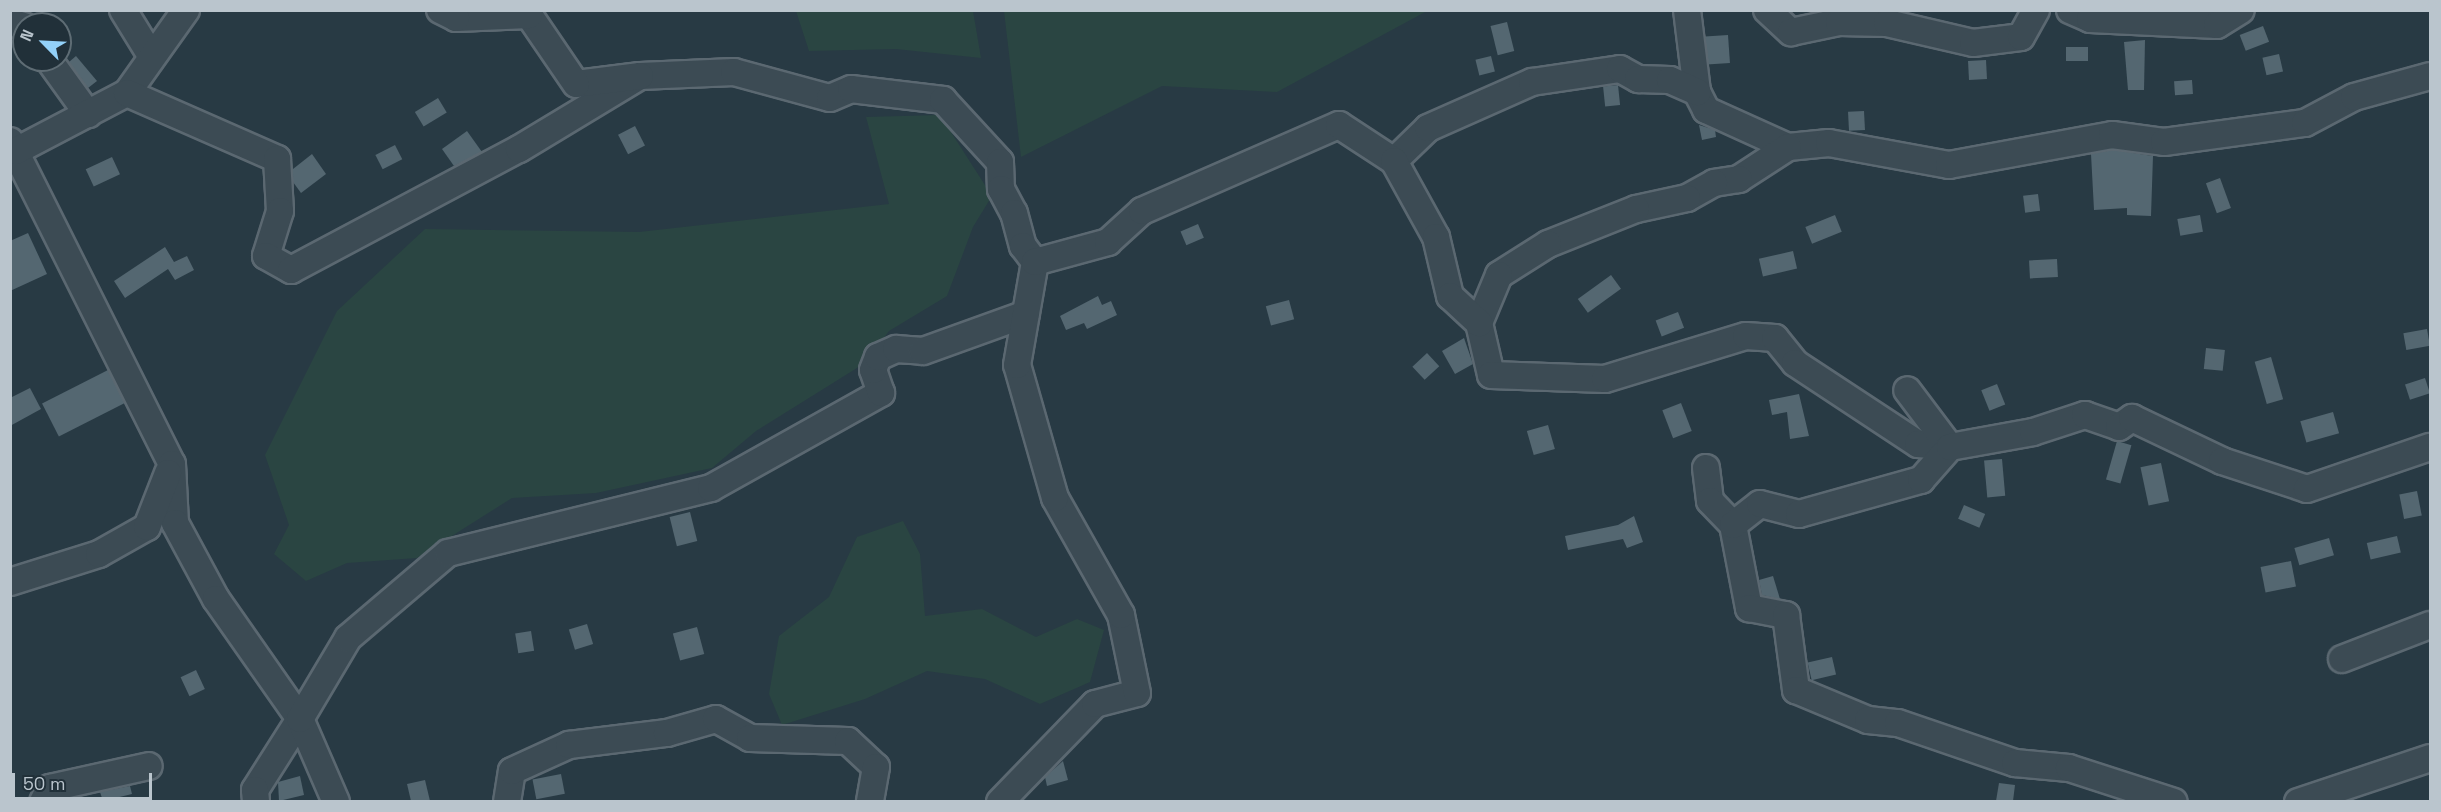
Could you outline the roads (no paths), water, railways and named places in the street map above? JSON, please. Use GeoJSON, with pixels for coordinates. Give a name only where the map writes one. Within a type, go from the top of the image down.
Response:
{"type":"FeatureCollection","features":[{"type":"Feature","properties":{"kind":"street"},"geometry":{"type":"LineString","coordinates":[[123,10],[153,57]]}},
{"type":"Feature","properties":{"kind":"street"},"geometry":{"type":"LineString","coordinates":[[186,10],[127,93],[88,114],[13,146],[172,464],[175,523],[216,599],[300,719],[336,801]]}},
{"type":"Feature","properties":{"kind":"street"},"geometry":{"type":"LineString","coordinates":[[440,10],[456,18],[529,15],[576,84],[640,76],[734,72],[830,98],[851,89],[943,100],[1000,162],[1001,189],[1014,213],[1023,246],[1035,262],[1017,365],[1035,440],[1055,498],[1121,615],[1137,693],[1095,704],[1000,801]]}},
{"type":"Feature","properties":{"kind":"street"},"geometry":{"type":"LineString","coordinates":[[1687,10],[1697,92],[1706,110],[1788,147]]}},
{"type":"Feature","properties":{"kind":"street"},"geometry":{"type":"LineString","coordinates":[[1767,10],[1791,32],[1839,22],[1887,23],[1973,43],[2021,37],[2036,10]]}},
{"type":"Feature","properties":{"kind":"street"},"geometry":{"type":"LineString","coordinates":[[2070,10],[2090,19],[2206,25],[2217,25],[2241,10]]}},
{"type":"Feature","properties":{"kind":"street"},"geometry":{"type":"LineString","coordinates":[[1394,161],[1428,128],[1532,82],[1620,69],[1638,79],[1670,80],[1697,92]]}},
{"type":"Feature","properties":{"kind":"street"},"geometry":{"type":"LineString","coordinates":[[58,72],[88,114]]}},
{"type":"Feature","properties":{"kind":"street"},"geometry":{"type":"LineString","coordinates":[[127,93],[277,159],[280,211],[266,256],[291,270],[519,148],[640,76]]}},
{"type":"Feature","properties":{"kind":"street"},"geometry":{"type":"LineString","coordinates":[[1479,323],[1499,275],[1548,244],[1636,209],[1687,198],[1714,183],[1739,179],[1788,147],[1829,143],[1949,165],[1981,162],[2112,135],[2164,142],[2305,123],[2354,97],[2430,76]]}},
{"type":"Feature","properties":{"kind":"street"},"geometry":{"type":"LineString","coordinates":[[1035,262],[1108,242],[1142,211],[1339,125],[1394,161],[1436,237],[1450,296],[1479,323],[1491,375],[1535,380],[1605,379],[1746,336],[1775,338],[1795,363],[1918,444],[1950,447],[2033,432],[2085,415],[2119,427],[2132,418],[2222,461],[2307,489],[2430,447]]}},
{"type":"Feature","properties":{"kind":"street"},"geometry":{"type":"LineString","coordinates":[[256,801],[255,790],[348,638],[448,553],[711,488],[881,393],[873,370],[878,357],[896,349],[923,351],[1026,314]]}},
{"type":"Feature","properties":{"kind":"street"},"geometry":{"type":"LineString","coordinates":[[1906,390],[1950,447]]}},
{"type":"Feature","properties":{"kind":"street"},"geometry":{"type":"LineString","coordinates":[[1733,525],[1760,504],[1799,514],[1921,480],[1950,447]]}},
{"type":"Feature","properties":{"kind":"street"},"geometry":{"type":"LineString","coordinates":[[10,582],[99,554],[147,527],[172,464]]}},
{"type":"Feature","properties":{"kind":"street"},"geometry":{"type":"LineString","coordinates":[[1706,468],[1710,501],[1733,525],[1749,608],[1786,615],[1796,690],[1868,720],[1898,723],[2015,763],[2069,768],[2174,801]]}},
{"type":"Feature","properties":{"kind":"street"},"geometry":{"type":"LineString","coordinates":[[2342,659],[2430,625]]}},
{"type":"Feature","properties":{"kind":"street"},"geometry":{"type":"LineString","coordinates":[[507,801],[512,771],[569,745],[667,733],[717,719],[750,738],[848,741],[876,767],[870,801]]}},
{"type":"Feature","properties":{"kind":"street"},"geometry":{"type":"LineString","coordinates":[[2298,801],[2430,758]]}},
{"type":"Feature","properties":{"kind":"street"},"geometry":{"type":"LineString","coordinates":[[43,801],[50,788],[149,766]]}}]}
